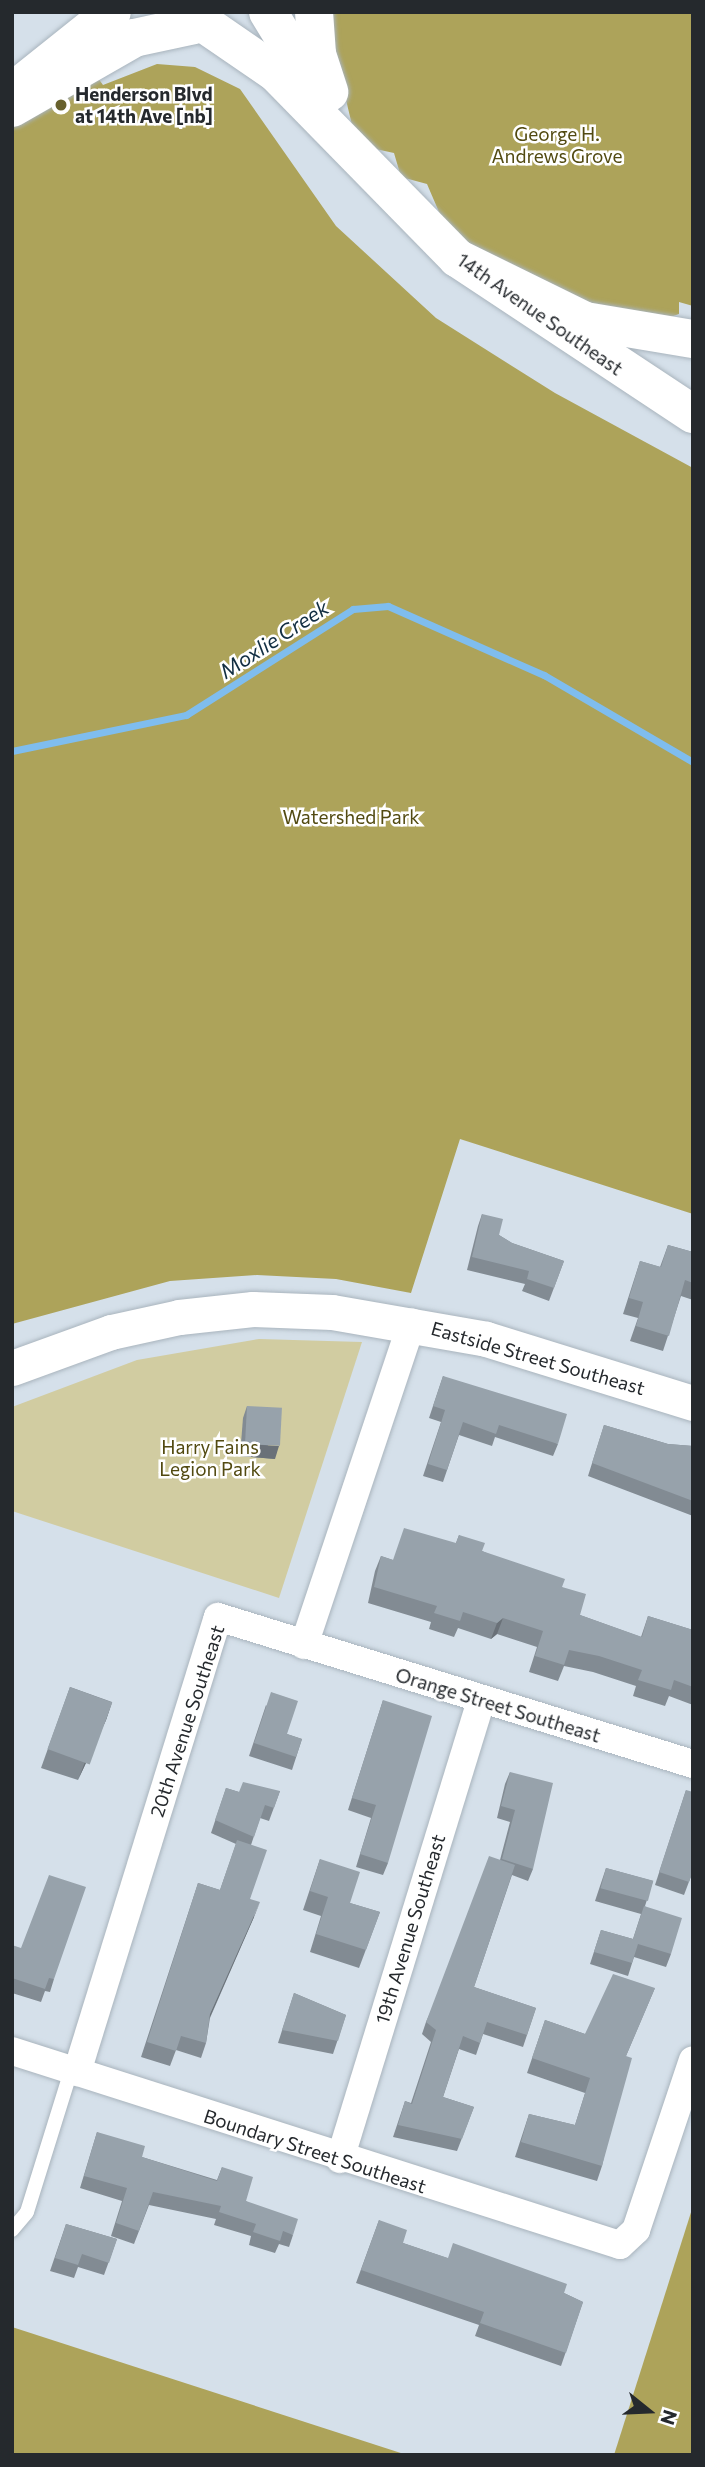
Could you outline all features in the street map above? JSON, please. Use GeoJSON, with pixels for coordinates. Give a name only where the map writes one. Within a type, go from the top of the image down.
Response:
{"type":"FeatureCollection","features":[{"type":"Feature","properties":{"kind":"main road"},"geometry":{"type":"LineString","coordinates":[[12,93],[112,12]]}},
{"type":"Feature","properties":{"kind":"main road"},"geometry":{"type":"LineString","coordinates":[[12,108],[134,38],[191,21],[245,12]]}},
{"type":"Feature","properties":{"kind":"main road","name":"14th Avenue Southeast"},"geometry":{"type":"LineString","coordinates":[[268,12],[289,52],[339,117],[371,169]]}},
{"type":"Feature","properties":{"kind":"main road"},"geometry":{"type":"LineString","coordinates":[[314,12],[317,54],[339,117]]}},
{"type":"Feature","properties":{"kind":"main road","name":"14th Avenue Southeast"},"geometry":{"type":"LineString","coordinates":[[191,21],[276,73],[457,258],[693,414]]}},
{"type":"Feature","properties":{"kind":"main road"},"geometry":{"type":"LineString","coordinates":[[457,258],[585,321],[693,339]]}},
{"type":"Feature","properties":{"kind":"street","name":"Eastside Street Southeast"},"geometry":{"type":"LineString","coordinates":[[12,1368],[111,1332],[179,1317],[253,1309],[412,1323],[693,1403]]}},
{"type":"Feature","properties":{"kind":"street"},"geometry":{"type":"LineString","coordinates":[[304,1644],[412,1323]]}},
{"type":"Feature","properties":{"kind":"street","name":"20th Avenue Southeast"},"geometry":{"type":"LineString","coordinates":[[74,2072],[218,1617],[304,1644]]}},
{"type":"Feature","properties":{"kind":"street","name":"Orange Street Southeast"},"geometry":{"type":"LineString","coordinates":[[304,1644],[693,1764]]}},
{"type":"Feature","properties":{"kind":"street","name":"19th Avenue Southeast"},"geometry":{"type":"LineString","coordinates":[[340,2159],[481,1700]]}},
{"type":"Feature","properties":{"kind":"street","name":"Boundary Street Southeast"},"geometry":{"type":"LineString","coordinates":[[12,2051],[340,2159],[620,2245],[636,2230],[690,2079]]}},
{"type":"Feature","properties":{"kind":"lane"},"geometry":{"type":"LineString","coordinates":[[12,2230],[27,2212],[74,2072]]}},
{"type":"Feature","properties":{"kind":"green space","name":"George H. Andrews Grove"},"geometry":{"type":"Polygon","coordinates":[[[325,12],[693,12],[693,306],[679,302],[679,314],[632,330],[448,233],[427,184],[401,177],[394,153],[366,147],[352,125],[325,12]]]}},
{"type":"Feature","properties":{"kind":"green space","name":"Watershed Park"},"geometry":{"type":"Polygon","coordinates":[[[157,64],[195,67],[240,89],[336,226],[436,318],[555,393],[693,468],[693,1214],[460,1139],[411,1293],[336,1279],[257,1275],[170,1281],[12,1324],[12,107],[90,67],[103,85],[157,64]]]}},
{"type":"Feature","properties":{"kind":"green space","name":"Harry Fains Legion Park"},"geometry":{"type":"Polygon","coordinates":[[[259,1339],[362,1342],[279,1598],[12,1511],[12,1407],[137,1360],[259,1339]]]}},
{"type":"Feature","properties":{"kind":"green space"},"geometry":{"type":"Polygon","coordinates":[[[693,2206],[693,2455],[614,2455],[693,2206]]]}},
{"type":"Feature","properties":{"kind":"green space"},"geometry":{"type":"Polygon","coordinates":[[[12,2327],[407,2455],[12,2455],[12,2327]]]}},
{"type":"Feature","properties":{"kind":"building"},"geometry":{"type":"Polygon","coordinates":[[[482,1214],[503,1219],[499,1235],[512,1243],[564,1261],[554,1288],[527,1279],[529,1271],[472,1257],[482,1214]]]}},
{"type":"Feature","properties":{"kind":"building"},"geometry":{"type":"Polygon","coordinates":[[[668,1245],[693,1252],[693,1283],[685,1280],[669,1336],[636,1326],[643,1302],[629,1298],[640,1261],[661,1267],[668,1245]]]}},
{"type":"Feature","properties":{"kind":"building"},"geometry":{"type":"Polygon","coordinates":[[[443,1376],[567,1414],[558,1444],[499,1425],[496,1434],[463,1422],[447,1470],[428,1464],[445,1410],[433,1406],[443,1376]]]}},
{"type":"Feature","properties":{"kind":"building"},"geometry":{"type":"Polygon","coordinates":[[[247,1406],[282,1408],[280,1446],[245,1444],[247,1406]]]}},
{"type":"Feature","properties":{"kind":"building"},"geometry":{"type":"Polygon","coordinates":[[[604,1425],[668,1444],[693,1446],[693,1501],[592,1463],[604,1425]]]}},
{"type":"Feature","properties":{"kind":"building"},"geometry":{"type":"Polygon","coordinates":[[[404,1528],[456,1543],[459,1535],[485,1543],[482,1551],[565,1579],[562,1587],[586,1594],[580,1615],[642,1637],[648,1616],[693,1630],[693,1687],[674,1680],[671,1690],[638,1680],[642,1670],[599,1656],[569,1650],[564,1665],[535,1656],[543,1631],[503,1618],[497,1623],[463,1612],[460,1621],[434,1613],[437,1606],[374,1587],[381,1556],[393,1560],[404,1528]]]}},
{"type":"Feature","properties":{"kind":"building"},"geometry":{"type":"Polygon","coordinates":[[[70,1687],[112,1702],[90,1764],[47,1749],[70,1687]]]}},
{"type":"Feature","properties":{"kind":"building"},"geometry":{"type":"Polygon","coordinates":[[[271,1692],[298,1701],[287,1734],[302,1739],[296,1757],[254,1743],[271,1692]]]}},
{"type":"Feature","properties":{"kind":"building"},"geometry":{"type":"Polygon","coordinates":[[[383,1700],[432,1716],[388,1863],[360,1854],[376,1805],[352,1798],[383,1700]]]}},
{"type":"Feature","properties":{"kind":"building"},"geometry":{"type":"Polygon","coordinates":[[[510,1772],[553,1783],[533,1869],[502,1859],[515,1810],[501,1806],[510,1772]]]}},
{"type":"Feature","properties":{"kind":"building"},"geometry":{"type":"Polygon","coordinates":[[[243,1782],[280,1791],[274,1808],[265,1805],[254,1837],[215,1820],[226,1788],[239,1792],[243,1782]]]}},
{"type":"Feature","properties":{"kind":"building"},"geometry":{"type":"Polygon","coordinates":[[[686,1790],[693,1792],[693,1871],[689,1882],[659,1872],[686,1790]]]}},
{"type":"Feature","properties":{"kind":"building"},"geometry":{"type":"Polygon","coordinates":[[[237,1840],[267,1850],[250,1899],[260,1902],[210,2014],[206,2043],[181,2036],[176,2051],[147,2042],[198,1883],[220,1890],[237,1840]]]}},
{"type":"Feature","properties":{"kind":"building"},"geometry":{"type":"Polygon","coordinates":[[[489,1856],[515,1865],[474,1987],[536,2008],[527,2035],[487,2022],[480,2043],[463,2036],[443,2097],[474,2107],[462,2139],[398,2125],[405,2101],[412,2104],[436,2030],[426,2022],[489,1856]]]}},
{"type":"Feature","properties":{"kind":"building"},"geometry":{"type":"Polygon","coordinates":[[[320,1859],[360,1872],[350,1903],[380,1912],[366,1950],[316,1934],[328,1897],[310,1891],[320,1859]]]}},
{"type":"Feature","properties":{"kind":"building"},"geometry":{"type":"Polygon","coordinates":[[[606,1868],[653,1881],[648,1901],[601,1888],[606,1868]]]}},
{"type":"Feature","properties":{"kind":"building"},"geometry":{"type":"Polygon","coordinates":[[[49,1875],[86,1887],[54,1979],[49,1978],[45,1989],[12,1978],[12,1945],[21,1948],[49,1875]]]}},
{"type":"Feature","properties":{"kind":"building"},"geometry":{"type":"Polygon","coordinates":[[[644,1906],[682,1918],[671,1954],[638,1944],[632,1963],[594,1952],[601,1930],[633,1939],[644,1906]]]}},
{"type":"Feature","properties":{"kind":"building"},"geometry":{"type":"Polygon","coordinates":[[[613,1974],[655,1988],[626,2056],[632,2058],[602,2166],[521,2142],[529,2114],[575,2125],[590,2078],[532,2058],[545,2020],[585,2034],[613,1974]]]}},
{"type":"Feature","properties":{"kind":"building"},"geometry":{"type":"Polygon","coordinates":[[[294,1993],[346,2015],[338,2041],[282,2030],[294,1993]]]}},
{"type":"Feature","properties":{"kind":"building"},"geometry":{"type":"Polygon","coordinates":[[[97,2132],[145,2146],[142,2157],[217,2181],[222,2167],[253,2177],[246,2201],[298,2219],[293,2235],[283,2231],[280,2241],[253,2232],[256,2224],[219,2212],[221,2206],[153,2192],[139,2231],[116,2223],[127,2188],[84,2176],[97,2132]]]}},
{"type":"Feature","properties":{"kind":"building"},"geometry":{"type":"Polygon","coordinates":[[[379,2220],[407,2230],[403,2243],[448,2258],[453,2243],[567,2284],[564,2293],[583,2302],[566,2353],[480,2323],[484,2312],[361,2270],[379,2220]]]}},
{"type":"Feature","properties":{"kind":"building"},"geometry":{"type":"Polygon","coordinates":[[[66,2224],[117,2239],[109,2263],[82,2254],[78,2265],[55,2258],[66,2224]]]}},
{"type":"Feature","properties":{"kind":"waterway","name":"Moxlie Creek"},"geometry":{"type":"LineString","coordinates":[[12,751],[186,715],[353,609],[388,606],[544,675],[693,762]]}},
{"type":"Feature","properties":{"kind":"place","name":"Henderson Blvd at 14th Ave [nb]"},"geometry":{"type":"Point","coordinates":[61,105]}}]}
